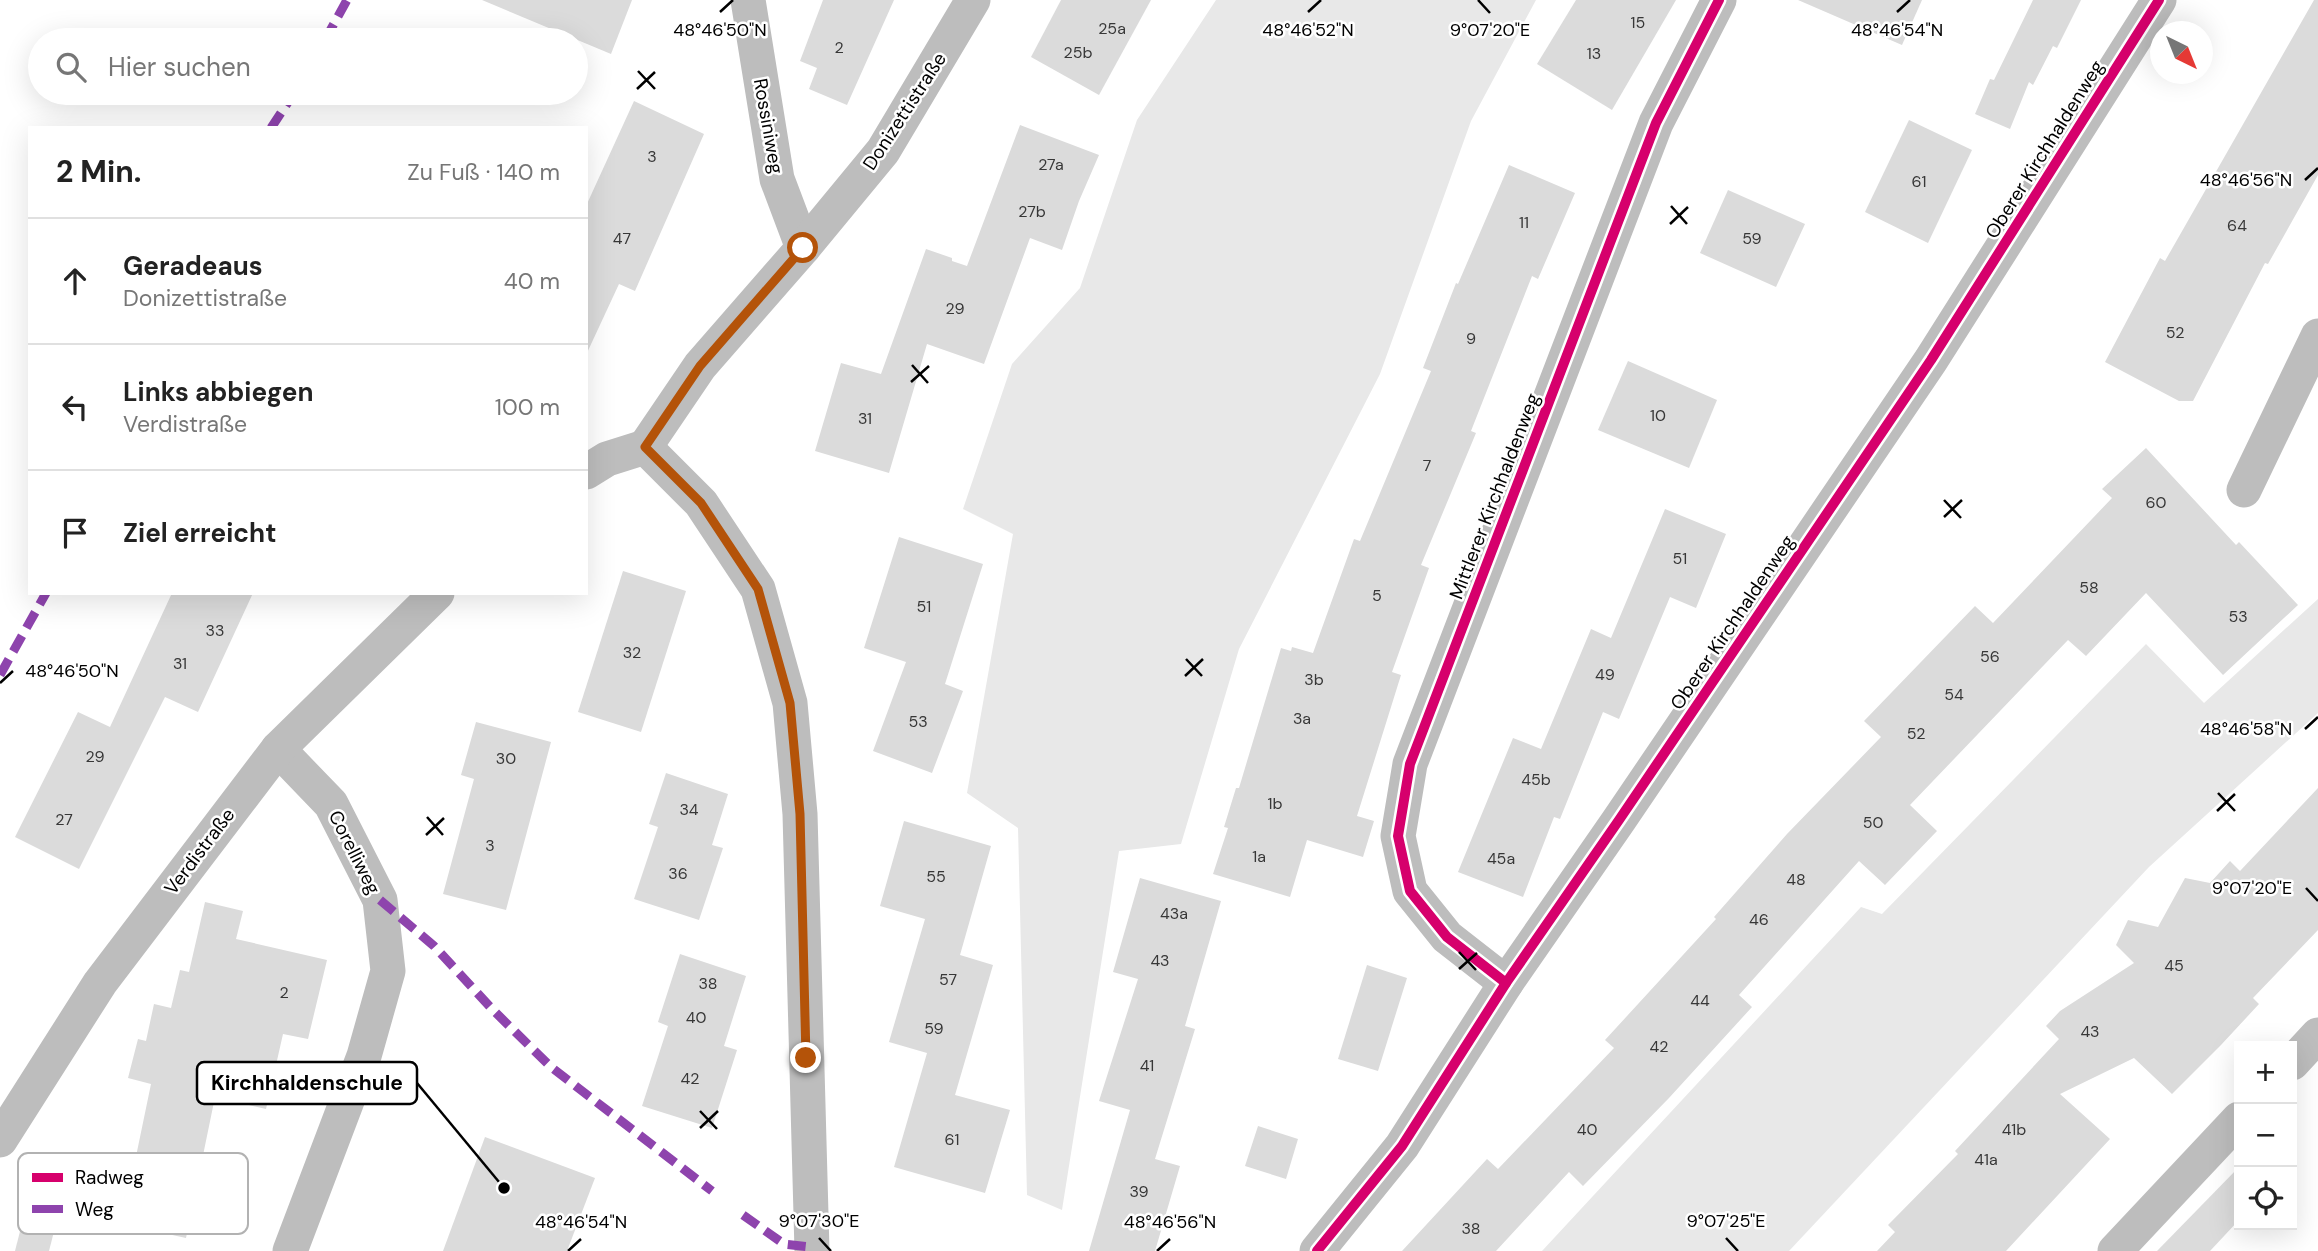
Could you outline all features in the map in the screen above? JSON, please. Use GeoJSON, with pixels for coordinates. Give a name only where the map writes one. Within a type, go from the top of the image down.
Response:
{"type":"FeatureCollection","features":[{"type":"Feature","properties":{"kind":"street","name":"Rossiniweg"},"geometry":{"type":"LineString","coordinates":[[748,0],[777,179],[803,248]]}},
{"type":"Feature","properties":{"kind":"street","name":"Donizettistraße"},"geometry":{"type":"LineString","coordinates":[[645,447],[700,366],[883,151],[973,0]]}},
{"type":"Feature","properties":{"kind":"street","name":"Mittlerer Kirchhaldenweg"},"geometry":{"type":"LineString","coordinates":[[1506,983],[1447,937],[1410,891],[1398,836],[1410,764],[1656,123],[1719,0]]}},
{"type":"Feature","properties":{"kind":"street","name":"Oberer Kirchhaldenweg"},"geometry":{"type":"LineString","coordinates":[[1317,1251],[1402,1146],[1506,983],[1931,360],[2159,0]]}},
{"type":"Feature","properties":{"kind":"street"},"geometry":{"type":"LineString","coordinates":[[2244,490],[2318,336]]}},
{"type":"Feature","properties":{"kind":"street"},"geometry":{"type":"LineString","coordinates":[[588,471],[607,459],[645,447],[701,503],[758,589],[790,703],[800,814],[812,1251]]}},
{"type":"Feature","properties":{"kind":"street","name":"Verdistraße"},"geometry":{"type":"LineString","coordinates":[[0,1140],[100,983],[278,749],[435,595]]}},
{"type":"Feature","properties":{"kind":"street","name":"Corelliweg"},"geometry":{"type":"LineString","coordinates":[[278,749],[331,804],[380,900],[388,971],[364,1056],[290,1251]]}},
{"type":"Feature","properties":{"kind":"street"},"geometry":{"type":"LineString","coordinates":[[2297,1058],[2318,1035]]}},
{"type":"Feature","properties":{"kind":"street"},"geometry":{"type":"LineString","coordinates":[[2115,1251],[2234,1124]]}},
{"type":"Feature","properties":{"kind":"shaded area"},"geometry":{"type":"Polygon","coordinates":[[[1216,0],[1536,0],[1471,121],[1380,374],[1239,649],[1181,844],[1119,851],[1062,1210],[1027,1195],[1018,828],[967,793],[1013,534],[963,509],[1012,364],[1080,288],[1137,120],[1216,0]]]}},
{"type":"Feature","properties":{"kind":"shaded area"},"geometry":{"type":"Polygon","coordinates":[[[2318,599],[2318,713],[2149,867],[1789,1251],[1542,1251],[1861,907],[1882,914],[2146,644],[2204,703],[2318,599]]]}},
{"type":"Feature","properties":{"kind":"building"},"geometry":{"type":"Polygon","coordinates":[[[482,0],[632,0],[611,54],[588,44],[588,28],[549,28],[482,0]]]}},
{"type":"Feature","properties":{"kind":"building"},"geometry":{"type":"Polygon","coordinates":[[[823,0],[894,0],[847,105],[809,89],[817,68],[800,61],[823,0]]]}},
{"type":"Feature","properties":{"kind":"building"},"geometry":{"type":"Polygon","coordinates":[[[1061,0],[1151,0],[1099,95],[1031,57],[1061,0]]]}},
{"type":"Feature","properties":{"kind":"building"},"geometry":{"type":"Polygon","coordinates":[[[1576,0],[1676,0],[1612,110],[1537,64],[1576,0]]]}},
{"type":"Feature","properties":{"kind":"building"},"geometry":{"type":"Polygon","coordinates":[[[1798,0],[1922,0],[1902,45],[1798,0]]]}},
{"type":"Feature","properties":{"kind":"building"},"geometry":{"type":"Polygon","coordinates":[[[2033,0],[2081,0],[2057,48],[2053,46],[2033,85],[2029,82],[2010,129],[1975,114],[1990,79],[1994,80],[2033,0]]]}},
{"type":"Feature","properties":{"kind":"building"},"geometry":{"type":"Polygon","coordinates":[[[2314,0],[2318,0],[2318,175],[2268,264],[2265,263],[2193,401],[2179,401],[2105,362],[2160,258],[2165,261],[2314,0]]]}},
{"type":"Feature","properties":{"kind":"building"},"geometry":{"type":"Polygon","coordinates":[[[634,101],[704,134],[635,291],[619,284],[588,351],[588,202],[634,101]]]}},
{"type":"Feature","properties":{"kind":"building"},"geometry":{"type":"Polygon","coordinates":[[[1909,120],[1972,150],[1928,243],[1865,212],[1909,120]]]}},
{"type":"Feature","properties":{"kind":"building"},"geometry":{"type":"Polygon","coordinates":[[[1020,125],[1099,155],[1062,250],[1030,238],[984,364],[927,344],[889,473],[815,451],[841,363],[881,374],[926,249],[967,266],[1020,125]]]}},
{"type":"Feature","properties":{"kind":"building"},"geometry":{"type":"Polygon","coordinates":[[[1509,165],[1575,193],[1538,279],[1532,276],[1471,431],[1476,433],[1421,565],[1429,568],[1392,672],[1401,675],[1357,816],[1374,821],[1363,857],[1307,840],[1290,897],[1213,874],[1228,828],[1224,827],[1236,788],[1239,788],[1281,648],[1291,651],[1292,647],[1313,653],[1354,539],[1360,541],[1431,371],[1423,368],[1456,283],[1458,284],[1509,165]]]}},
{"type":"Feature","properties":{"kind":"building"},"geometry":{"type":"Polygon","coordinates":[[[1728,190],[1805,224],[1776,287],[1700,253],[1728,190]]]}},
{"type":"Feature","properties":{"kind":"building"},"geometry":{"type":"Polygon","coordinates":[[[1628,361],[1717,400],[1689,468],[1598,430],[1628,361]]]}},
{"type":"Feature","properties":{"kind":"building"},"geometry":{"type":"Polygon","coordinates":[[[2146,448],[2236,545],[2239,542],[2298,605],[2223,675],[2146,593],[2086,656],[2068,640],[1910,805],[1937,831],[1885,885],[1859,861],[1739,995],[1752,1007],[1669,1098],[1583,1186],[1569,1172],[1496,1251],[1402,1251],[1487,1159],[1498,1169],[1614,1048],[1605,1040],[1716,919],[1714,917],[1787,834],[1881,737],[1864,721],[1975,606],[1993,623],[2112,498],[2102,489],[2146,448]]]}},
{"type":"Feature","properties":{"kind":"building"},"geometry":{"type":"Polygon","coordinates":[[[1665,509],[1726,534],[1696,608],[1670,597],[1619,719],[1603,712],[1560,819],[1554,817],[1523,897],[1458,872],[1513,738],[1541,749],[1591,629],[1611,638],[1665,509]]]}},
{"type":"Feature","properties":{"kind":"building"},"geometry":{"type":"Polygon","coordinates":[[[899,537],[983,564],[945,684],[963,691],[932,773],[873,751],[906,662],[864,648],[899,537]]]}},
{"type":"Feature","properties":{"kind":"building"},"geometry":{"type":"Polygon","coordinates":[[[623,571],[686,591],[641,732],[578,712],[623,571]]]}},
{"type":"Feature","properties":{"kind":"building"},"geometry":{"type":"Polygon","coordinates":[[[171,595],[252,595],[198,712],[165,697],[79,869],[15,837],[78,712],[110,727],[171,595]]]}},
{"type":"Feature","properties":{"kind":"building"},"geometry":{"type":"Polygon","coordinates":[[[476,722],[551,742],[506,910],[443,894],[474,779],[461,775],[476,722]]]}},
{"type":"Feature","properties":{"kind":"building"},"geometry":{"type":"Polygon","coordinates":[[[666,773],[728,794],[712,845],[723,848],[699,920],[634,899],[658,827],[649,824],[666,773]]]}},
{"type":"Feature","properties":{"kind":"building"},"geometry":{"type":"Polygon","coordinates":[[[2318,788],[2318,930],[2253,998],[2259,1004],[2221,1045],[2172,1094],[2134,1058],[2060,1094],[2110,1139],[2006,1251],[1877,1251],[1895,1232],[1888,1225],[1958,1154],[1955,1151],[2059,1039],[2046,1026],[2060,1011],[2134,963],[2116,945],[2128,920],[2158,927],[2185,878],[2210,883],[2230,861],[2240,871],[2318,788]]]}},
{"type":"Feature","properties":{"kind":"building"},"geometry":{"type":"Polygon","coordinates":[[[904,821],[991,846],[960,955],[993,965],[955,1095],[1010,1110],[985,1193],[894,1167],[927,1053],[889,1042],[925,919],[880,906],[904,821]]]}},
{"type":"Feature","properties":{"kind":"building"},"geometry":{"type":"Polygon","coordinates":[[[1140,878],[1221,901],[1185,1026],[1195,1029],[1155,1159],[1180,1166],[1155,1251],[1089,1251],[1130,1110],[1099,1101],[1138,979],[1113,972],[1140,878]]]}},
{"type":"Feature","properties":{"kind":"building"},"geometry":{"type":"Polygon","coordinates":[[[205,902],[243,911],[236,939],[327,960],[308,1039],[283,1034],[266,1109],[215,1097],[203,1153],[137,1153],[151,1084],[128,1078],[138,1039],[146,1041],[154,1004],[171,1008],[180,970],[189,972],[205,902]]]}},
{"type":"Feature","properties":{"kind":"building"},"geometry":{"type":"Polygon","coordinates":[[[680,954],[746,976],[724,1046],[737,1050],[712,1128],[642,1106],[668,1026],[658,1022],[680,954]]]}},
{"type":"Feature","properties":{"kind":"building"},"geometry":{"type":"Polygon","coordinates":[[[1367,965],[1407,978],[1378,1071],[1338,1059],[1367,965]]]}},
{"type":"Feature","properties":{"kind":"building"},"geometry":{"type":"Polygon","coordinates":[[[1258,1126],[1298,1139],[1286,1179],[1245,1166],[1258,1126]]]}},
{"type":"Feature","properties":{"kind":"building"},"geometry":{"type":"Polygon","coordinates":[[[485,1137],[595,1178],[567,1251],[443,1251],[485,1137]]]}},
{"type":"Feature","properties":{"kind":"building"},"geometry":{"type":"Polygon","coordinates":[[[2234,1172],[2234,1225],[2210,1251],[2157,1251],[2234,1172]]]}},
{"type":"Feature","properties":{"kind":"building"},"geometry":{"type":"Polygon","coordinates":[[[19,1234],[53,1234],[49,1251],[15,1251],[19,1234]]]}},
{"type":"Feature","properties":{"kind":"building"},"geometry":{"type":"Polygon","coordinates":[[[168,1234],[187,1234],[186,1238],[168,1234]]]}},
{"type":"Feature","properties":{"kind":"marked path"},"geometry":{"type":"LineString","coordinates":[[332,28],[347,0]]}},
{"type":"Feature","properties":{"kind":"marked path"},"geometry":{"type":"LineString","coordinates":[[272,126],[286,105]]}},
{"type":"Feature","properties":{"kind":"marked path"},"geometry":{"type":"LineString","coordinates":[[0,675],[45,595]]}},
{"type":"Feature","properties":{"kind":"marked path"},"geometry":{"type":"LineString","coordinates":[[380,900],[434,946],[551,1067],[712,1191]]}},
{"type":"Feature","properties":{"kind":"marked path"},"geometry":{"type":"LineString","coordinates":[[743,1215],[784,1244],[811,1247]]}},
{"type":"Feature","properties":{"kind":"cycle path"},"geometry":{"type":"LineString","coordinates":[[1506,983],[1447,937],[1410,891],[1398,836],[1410,764],[1656,123],[1719,0]]}},
{"type":"Feature","properties":{"kind":"cycle path"},"geometry":{"type":"LineString","coordinates":[[1317,1251],[1402,1146],[1506,983],[1931,360],[2159,0]]}},
{"type":"Feature","properties":{"kind":"place","name":"Kirchhaldenschule"},"geometry":{"type":"Point","coordinates":[504,1188]}},
{"type":"Feature","properties":{"kind":"route"},"geometry":{"type":"LineString","coordinates":[[803,248],[700,366],[645,447],[701,503],[758,589],[790,703],[800,814],[806,1058]]}}]}
